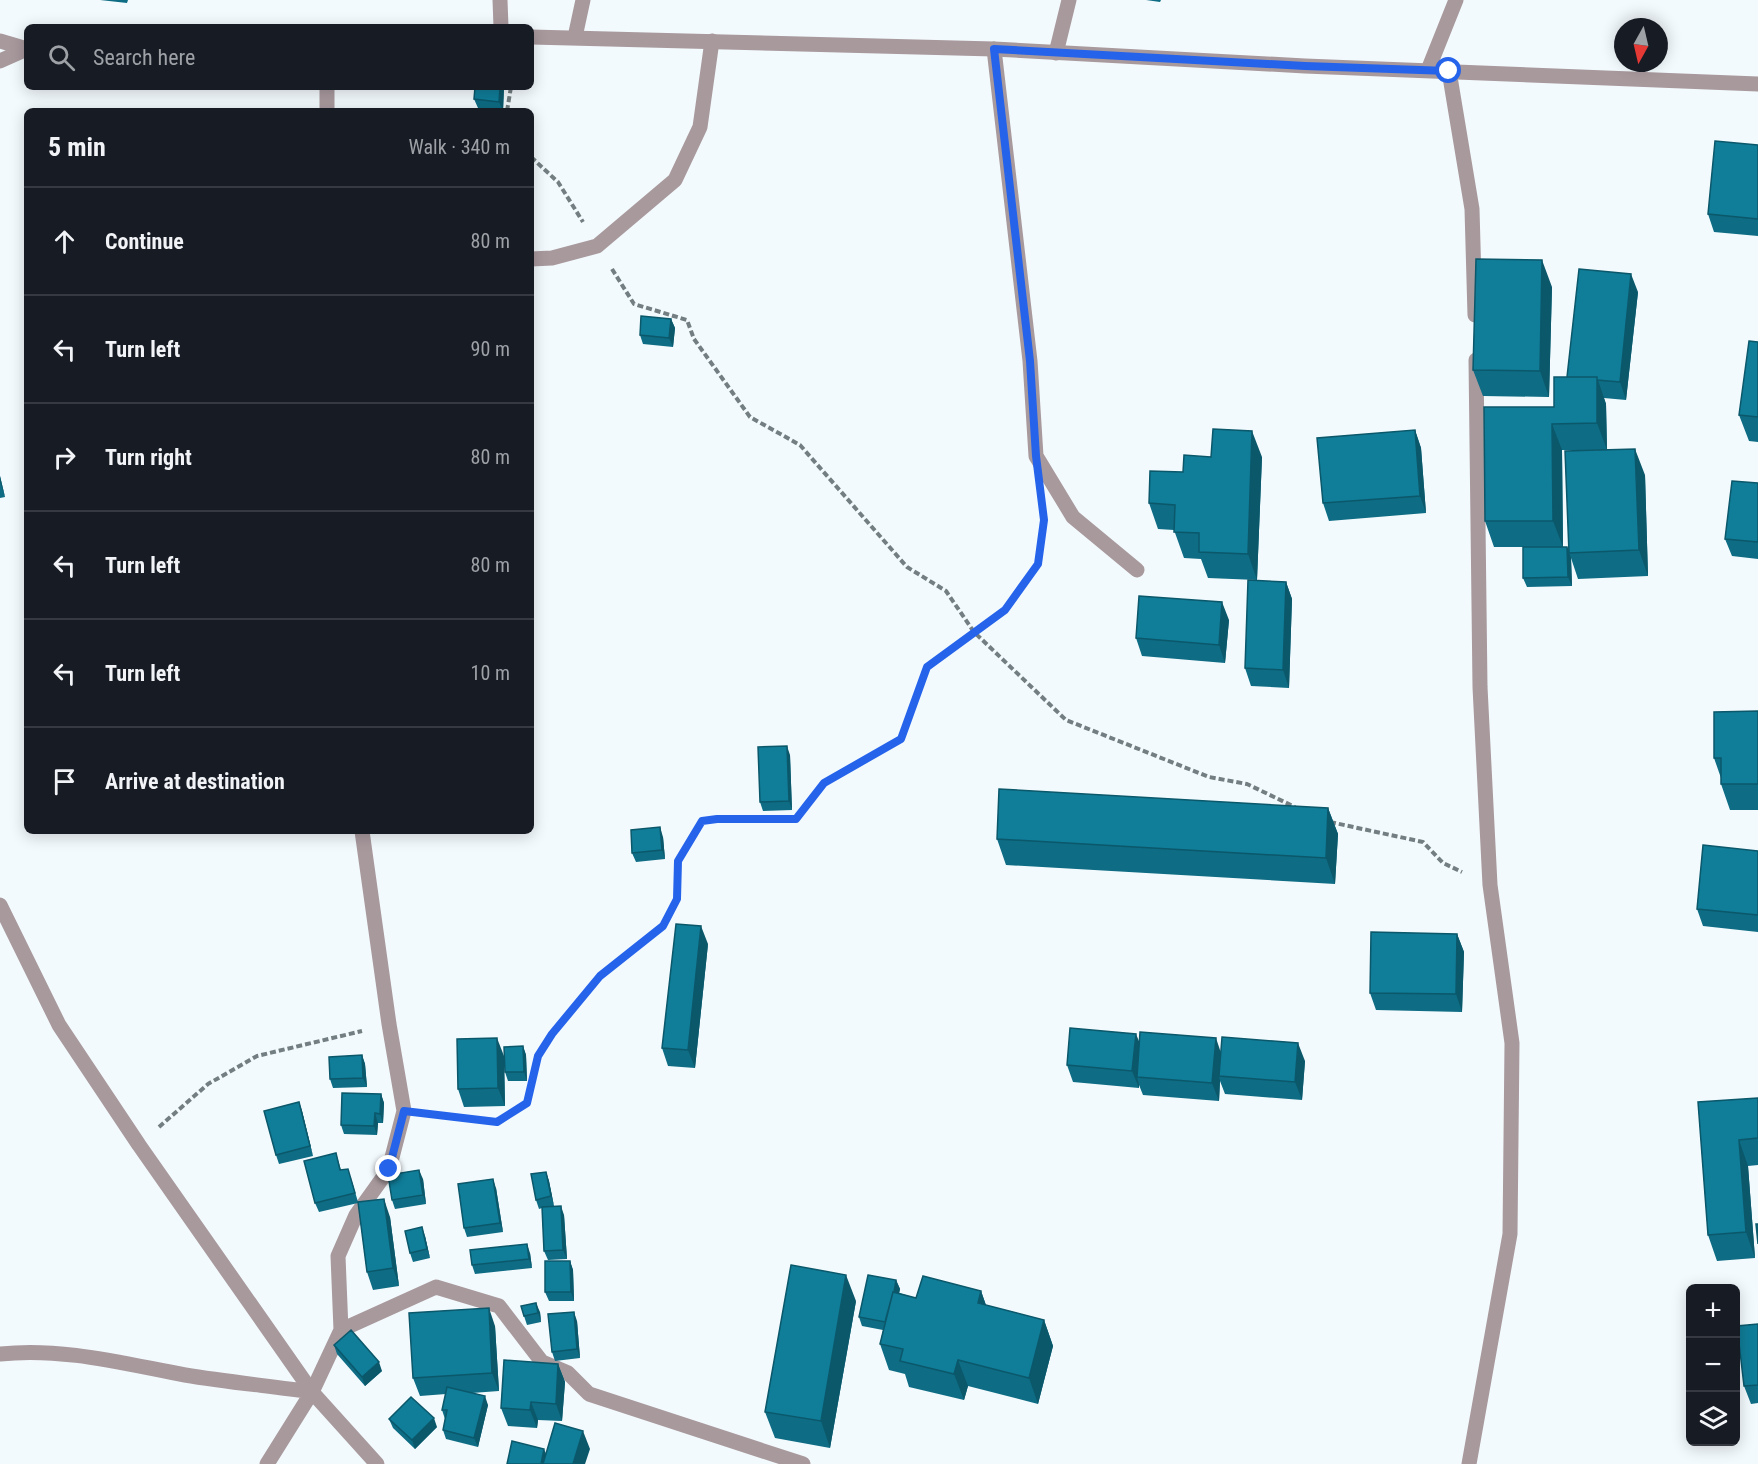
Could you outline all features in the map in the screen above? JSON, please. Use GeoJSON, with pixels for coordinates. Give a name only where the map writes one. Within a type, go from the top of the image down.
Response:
{"type":"FeatureCollection","features":[{"type":"Feature","properties":{"kind":"street"},"geometry":{"type":"LineString","coordinates":[[500,0],[501,24]]}},
{"type":"Feature","properties":{"kind":"street"},"geometry":{"type":"LineString","coordinates":[[575,37],[583,0]]}},
{"type":"Feature","properties":{"kind":"street"},"geometry":{"type":"LineString","coordinates":[[1056,52],[1069,0]]}},
{"type":"Feature","properties":{"kind":"street"},"geometry":{"type":"LineString","coordinates":[[1428,70],[1456,0]]}},
{"type":"Feature","properties":{"kind":"street"},"geometry":{"type":"LineString","coordinates":[[534,37],[994,49],[1758,84]]}},
{"type":"Feature","properties":{"kind":"street"},"geometry":{"type":"LineString","coordinates":[[0,41],[24,48]]}},
{"type":"Feature","properties":{"kind":"street"},"geometry":{"type":"LineString","coordinates":[[534,259],[552,258],[597,246],[675,180],[700,127],[712,41]]}},
{"type":"Feature","properties":{"kind":"street"},"geometry":{"type":"LineString","coordinates":[[994,49],[1030,361],[1036,456],[1073,518],[1137,570]]}},
{"type":"Feature","properties":{"kind":"street"},"geometry":{"type":"LineString","coordinates":[[0,61],[24,50]]}},
{"type":"Feature","properties":{"kind":"street"},"geometry":{"type":"LineString","coordinates":[[1449,71],[1472,209],[1476,326]]}},
{"type":"Feature","properties":{"kind":"street"},"geometry":{"type":"LineString","coordinates":[[327,90],[327,108]]}},
{"type":"Feature","properties":{"kind":"street"},"geometry":{"type":"LineString","coordinates":[[1468,1464],[1510,1234],[1512,1043],[1490,885],[1480,687],[1476,350]]}},
{"type":"Feature","properties":{"kind":"street"},"geometry":{"type":"LineString","coordinates":[[267,1464],[312,1392],[341,1330],[338,1256],[356,1215],[389,1169],[404,1111],[389,1024],[362,834]]}},
{"type":"Feature","properties":{"kind":"street"},"geometry":{"type":"LineString","coordinates":[[0,905],[59,1025],[139,1145],[312,1392],[378,1464]]}},
{"type":"Feature","properties":{"kind":"street"},"geometry":{"type":"LineString","coordinates":[[341,1330],[436,1287],[499,1306],[542,1362],[568,1373],[589,1394],[802,1464]]}},
{"type":"Feature","properties":{"kind":"street"},"geometry":{"type":"LineString","coordinates":[[0,1354],[22,1351],[73,1355],[201,1378],[312,1392]]}},
{"type":"Feature","properties":{"kind":"path"},"geometry":{"type":"LineString","coordinates":[[508,108],[510,90]]}},
{"type":"Feature","properties":{"kind":"path"},"geometry":{"type":"LineString","coordinates":[[534,160],[558,182],[634,304],[687,320],[694,339],[750,417],[800,445],[907,567],[946,591],[974,632],[1066,720],[1209,777],[1247,784],[1301,810]]}},
{"type":"Feature","properties":{"kind":"path"},"geometry":{"type":"LineString","coordinates":[[404,1111],[497,1122],[527,1103],[538,1056],[552,1034],[600,976],[663,926],[677,899],[678,861],[702,821],[796,819],[824,783],[901,739],[927,667],[1005,610],[1038,564],[1044,520]]}},
{"type":"Feature","properties":{"kind":"path"},"geometry":{"type":"LineString","coordinates":[[1323,820],[1423,842],[1443,863],[1490,885]]}},
{"type":"Feature","properties":{"kind":"path"},"geometry":{"type":"LineString","coordinates":[[139,1145],[208,1084],[256,1056],[389,1024]]}},
{"type":"Feature","properties":{"kind":"building"},"geometry":{"type":"Polygon","coordinates":[[[475,90],[500,90],[499,102],[474,99],[475,90]]]}},
{"type":"Feature","properties":{"kind":"building"},"geometry":{"type":"Polygon","coordinates":[[[1715,141],[1758,145],[1758,219],[1708,214],[1715,141]]]}},
{"type":"Feature","properties":{"kind":"building"},"geometry":{"type":"Polygon","coordinates":[[[1476,259],[1542,260],[1540,371],[1473,370],[1476,259]]]}},
{"type":"Feature","properties":{"kind":"building"},"geometry":{"type":"Polygon","coordinates":[[[1579,269],[1631,274],[1620,382],[1597,380],[1597,377],[1567,377],[1579,269]]]}},
{"type":"Feature","properties":{"kind":"building"},"geometry":{"type":"Polygon","coordinates":[[[641,316],[671,319],[669,338],[640,335],[641,316]]]}},
{"type":"Feature","properties":{"kind":"building"},"geometry":{"type":"Polygon","coordinates":[[[1749,341],[1758,342],[1758,417],[1739,415],[1749,341]]]}},
{"type":"Feature","properties":{"kind":"building"},"geometry":{"type":"Polygon","coordinates":[[[1554,377],[1597,377],[1597,423],[1552,424],[1553,521],[1485,521],[1484,407],[1554,407],[1554,377]]]}},
{"type":"Feature","properties":{"kind":"building"},"geometry":{"type":"Polygon","coordinates":[[[1213,429],[1252,431],[1248,554],[1199,552],[1199,533],[1174,532],[1175,505],[1149,503],[1150,471],[1183,472],[1184,455],[1211,457],[1213,429]]]}},
{"type":"Feature","properties":{"kind":"building"},"geometry":{"type":"Polygon","coordinates":[[[1415,430],[1420,496],[1323,503],[1317,438],[1415,430]]]}},
{"type":"Feature","properties":{"kind":"building"},"geometry":{"type":"Polygon","coordinates":[[[1635,449],[1639,550],[1569,553],[1565,451],[1635,449]]]}},
{"type":"Feature","properties":{"kind":"building"},"geometry":{"type":"Polygon","coordinates":[[[1732,481],[1758,483],[1758,542],[1725,539],[1732,481]]]}},
{"type":"Feature","properties":{"kind":"building"},"geometry":{"type":"Polygon","coordinates":[[[1523,547],[1567,547],[1568,577],[1523,578],[1523,547]]]}},
{"type":"Feature","properties":{"kind":"building"},"geometry":{"type":"Polygon","coordinates":[[[1248,580],[1286,582],[1283,670],[1245,668],[1248,580]]]}},
{"type":"Feature","properties":{"kind":"building"},"geometry":{"type":"Polygon","coordinates":[[[1139,596],[1222,602],[1219,645],[1136,638],[1139,596]]]}},
{"type":"Feature","properties":{"kind":"building"},"geometry":{"type":"Polygon","coordinates":[[[1758,711],[1758,784],[1721,784],[1721,758],[1714,758],[1714,712],[1758,711]]]}},
{"type":"Feature","properties":{"kind":"building"},"geometry":{"type":"Polygon","coordinates":[[[787,746],[789,801],[760,802],[758,747],[787,746]]]}},
{"type":"Feature","properties":{"kind":"building"},"geometry":{"type":"Polygon","coordinates":[[[999,789],[1328,808],[1326,858],[997,839],[999,789]]]}},
{"type":"Feature","properties":{"kind":"building"},"geometry":{"type":"Polygon","coordinates":[[[660,827],[662,850],[632,853],[631,830],[660,827]]]}},
{"type":"Feature","properties":{"kind":"building"},"geometry":{"type":"Polygon","coordinates":[[[1703,845],[1758,851],[1758,915],[1697,909],[1703,845]]]}},
{"type":"Feature","properties":{"kind":"building"},"geometry":{"type":"Polygon","coordinates":[[[676,924],[701,926],[688,1050],[662,1048],[676,924]]]}},
{"type":"Feature","properties":{"kind":"building"},"geometry":{"type":"Polygon","coordinates":[[[1371,932],[1457,934],[1456,994],[1370,993],[1371,932]]]}},
{"type":"Feature","properties":{"kind":"building"},"geometry":{"type":"Polygon","coordinates":[[[1070,1028],[1136,1034],[1132,1071],[1067,1065],[1070,1028]]]}},
{"type":"Feature","properties":{"kind":"building"},"geometry":{"type":"Polygon","coordinates":[[[1140,1032],[1216,1038],[1212,1083],[1137,1077],[1140,1032]]]}},
{"type":"Feature","properties":{"kind":"building"},"geometry":{"type":"Polygon","coordinates":[[[1222,1037],[1298,1043],[1295,1082],[1219,1076],[1222,1037]]]}},
{"type":"Feature","properties":{"kind":"building"},"geometry":{"type":"Polygon","coordinates":[[[497,1038],[498,1088],[458,1089],[457,1039],[497,1038]]]}},
{"type":"Feature","properties":{"kind":"building"},"geometry":{"type":"Polygon","coordinates":[[[523,1046],[524,1072],[505,1072],[504,1047],[523,1046]]]}},
{"type":"Feature","properties":{"kind":"building"},"geometry":{"type":"Polygon","coordinates":[[[362,1055],[363,1078],[330,1079],[329,1057],[362,1055]]]}},
{"type":"Feature","properties":{"kind":"building"},"geometry":{"type":"Polygon","coordinates":[[[342,1093],[381,1094],[380,1114],[375,1113],[374,1126],[341,1125],[342,1093]]]}},
{"type":"Feature","properties":{"kind":"building"},"geometry":{"type":"Polygon","coordinates":[[[1758,1098],[1758,1138],[1739,1140],[1746,1232],[1708,1235],[1698,1102],[1758,1098]]]}},
{"type":"Feature","properties":{"kind":"building"},"geometry":{"type":"Polygon","coordinates":[[[299,1102],[310,1146],[276,1155],[264,1111],[299,1102]]]}},
{"type":"Feature","properties":{"kind":"building"},"geometry":{"type":"Polygon","coordinates":[[[336,1153],[340,1170],[348,1169],[355,1193],[315,1203],[304,1161],[336,1153]]]}},
{"type":"Feature","properties":{"kind":"building"},"geometry":{"type":"Polygon","coordinates":[[[419,1170],[423,1195],[392,1200],[388,1175],[419,1170]]]}},
{"type":"Feature","properties":{"kind":"building"},"geometry":{"type":"Polygon","coordinates":[[[546,1172],[551,1196],[536,1200],[531,1174],[546,1172]]]}},
{"type":"Feature","properties":{"kind":"building"},"geometry":{"type":"Polygon","coordinates":[[[493,1179],[500,1223],[464,1228],[458,1184],[493,1179]]]}},
{"type":"Feature","properties":{"kind":"building"},"geometry":{"type":"Polygon","coordinates":[[[384,1199],[393,1268],[367,1272],[358,1202],[384,1199]]]}},
{"type":"Feature","properties":{"kind":"building"},"geometry":{"type":"Polygon","coordinates":[[[561,1206],[563,1250],[544,1251],[542,1207],[561,1206]]]}},
{"type":"Feature","properties":{"kind":"building"},"geometry":{"type":"Polygon","coordinates":[[[422,1227],[427,1249],[410,1253],[405,1231],[422,1227]]]}},
{"type":"Feature","properties":{"kind":"building"},"geometry":{"type":"Polygon","coordinates":[[[527,1244],[529,1259],[472,1265],[470,1250],[527,1244]]]}},
{"type":"Feature","properties":{"kind":"building"},"geometry":{"type":"Polygon","coordinates":[[[545,1261],[570,1261],[571,1292],[545,1292],[545,1261]]]}},
{"type":"Feature","properties":{"kind":"building"},"geometry":{"type":"Polygon","coordinates":[[[791,1265],[846,1275],[821,1421],[765,1412],[791,1265]]]}},
{"type":"Feature","properties":{"kind":"building"},"geometry":{"type":"Polygon","coordinates":[[[868,1275],[896,1280],[885,1322],[859,1317],[868,1275]]]}},
{"type":"Feature","properties":{"kind":"building"},"geometry":{"type":"Polygon","coordinates":[[[923,1276],[981,1291],[978,1303],[1044,1320],[1029,1378],[958,1360],[954,1374],[900,1361],[903,1349],[880,1344],[893,1292],[916,1298],[923,1276]]]}},
{"type":"Feature","properties":{"kind":"building"},"geometry":{"type":"Polygon","coordinates":[[[536,1303],[538,1313],[524,1316],[521,1306],[536,1303]]]}},
{"type":"Feature","properties":{"kind":"building"},"geometry":{"type":"Polygon","coordinates":[[[489,1308],[492,1373],[413,1378],[409,1313],[489,1308]]]}},
{"type":"Feature","properties":{"kind":"building"},"geometry":{"type":"Polygon","coordinates":[[[574,1312],[577,1349],[552,1352],[548,1314],[574,1312]]]}},
{"type":"Feature","properties":{"kind":"building"},"geometry":{"type":"Polygon","coordinates":[[[1758,1324],[1758,1385],[1744,1386],[1740,1326],[1758,1324]]]}},
{"type":"Feature","properties":{"kind":"building"},"geometry":{"type":"Polygon","coordinates":[[[351,1330],[379,1362],[362,1377],[334,1345],[351,1330]]]}},
{"type":"Feature","properties":{"kind":"building"},"geometry":{"type":"Polygon","coordinates":[[[504,1360],[558,1364],[556,1404],[531,1402],[530,1410],[501,1408],[504,1360]]]}},
{"type":"Feature","properties":{"kind":"building"},"geometry":{"type":"Polygon","coordinates":[[[447,1387],[485,1396],[474,1438],[443,1430],[447,1410],[442,1410],[447,1387]]]}},
{"type":"Feature","properties":{"kind":"building"},"geometry":{"type":"Polygon","coordinates":[[[411,1397],[434,1418],[412,1440],[389,1419],[411,1397]]]}},
{"type":"Feature","properties":{"kind":"building"},"geometry":{"type":"Polygon","coordinates":[[[555,1423],[583,1431],[573,1464],[543,1464],[555,1423]]]}},
{"type":"Feature","properties":{"kind":"building"},"geometry":{"type":"Polygon","coordinates":[[[512,1441],[544,1449],[541,1464],[507,1464],[512,1441]]]}},
{"type":"Feature","properties":{"kind":"route"},"geometry":{"type":"LineString","coordinates":[[389,1169],[404,1111],[497,1122],[527,1103],[538,1056],[552,1034],[600,976],[663,926],[677,899],[678,861],[702,821],[796,819],[824,783],[901,739],[927,667],[1005,610],[1038,564],[1044,520],[1036,456],[1030,361],[994,49],[1305,66],[1449,71]]}}]}
